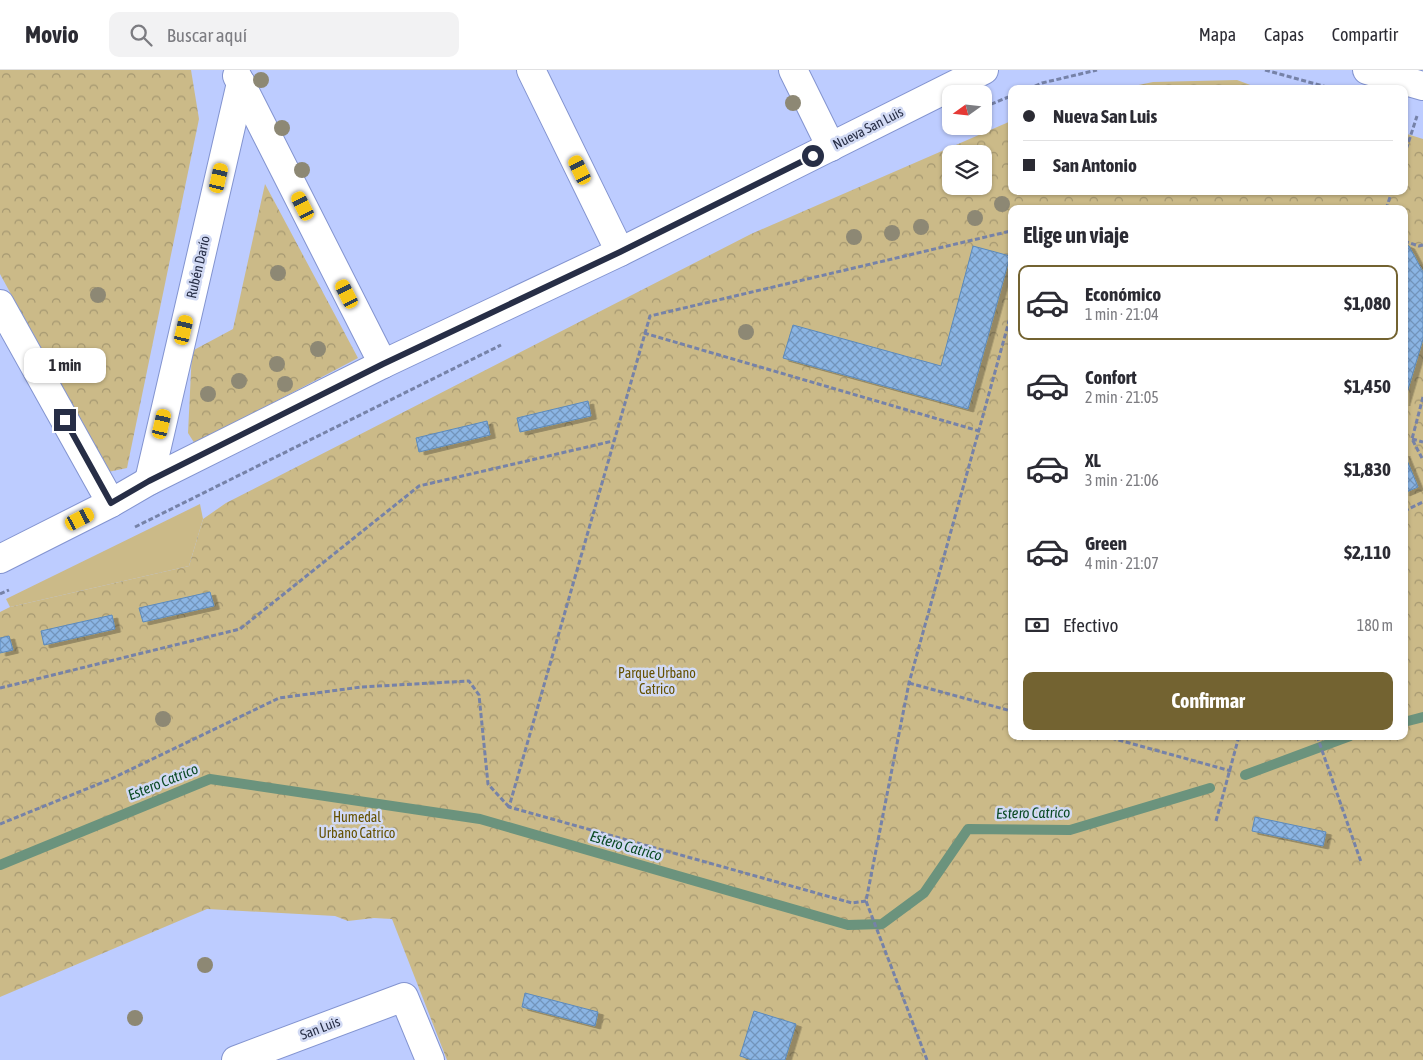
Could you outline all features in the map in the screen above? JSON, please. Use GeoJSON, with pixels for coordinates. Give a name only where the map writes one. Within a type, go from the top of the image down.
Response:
{"type":"FeatureCollection","features":[{"type":"Feature","properties":{"kind":"street"},"geometry":{"type":"LineString","coordinates":[[531,70],[620,252]]}},
{"type":"Feature","properties":{"kind":"street"},"geometry":{"type":"LineString","coordinates":[[793,70],[831,147]]}},
{"type":"Feature","properties":{"kind":"street","name":"Nueva San Luis"},"geometry":{"type":"LineString","coordinates":[[0,559],[111,503],[149,481],[383,364],[620,252],[984,70]]}},
{"type":"Feature","properties":{"kind":"street"},"geometry":{"type":"LineString","coordinates":[[1367,70],[1395,85]]}},
{"type":"Feature","properties":{"kind":"street","name":"Rubén Darío"},"geometry":{"type":"LineString","coordinates":[[237,76],[383,364]]}},
{"type":"Feature","properties":{"kind":"street","name":"Rubén Darío"},"geometry":{"type":"LineString","coordinates":[[149,481],[237,76]]}},
{"type":"Feature","properties":{"kind":"street"},"geometry":{"type":"LineString","coordinates":[[1408,92],[1421,99]]}},
{"type":"Feature","properties":{"kind":"street"},"geometry":{"type":"LineString","coordinates":[[0,304],[111,503]]}},
{"type":"Feature","properties":{"kind":"street","name":"San Luis"},"geometry":{"type":"LineString","coordinates":[[236,1060],[404,997],[430,1060]]}},
{"type":"Feature","properties":{"kind":"path"},"geometry":{"type":"LineString","coordinates":[[1037,85],[1097,70]]}},
{"type":"Feature","properties":{"kind":"path"},"geometry":{"type":"LineString","coordinates":[[1265,70],[1319,85]]}},
{"type":"Feature","properties":{"kind":"path"},"geometry":{"type":"LineString","coordinates":[[992,104],[1008,97]]}},
{"type":"Feature","properties":{"kind":"path"},"geometry":{"type":"LineString","coordinates":[[1408,143],[1421,99]]}},
{"type":"Feature","properties":{"kind":"path"},"geometry":{"type":"LineString","coordinates":[[509,807],[650,316],[1008,232]]}},
{"type":"Feature","properties":{"kind":"path"},"geometry":{"type":"LineString","coordinates":[[1408,242],[1420,246],[1423,245]]}},
{"type":"Feature","properties":{"kind":"path"},"geometry":{"type":"LineString","coordinates":[[926,1060],[866,901],[909,683],[1008,325]]}},
{"type":"Feature","properties":{"kind":"path"},"geometry":{"type":"LineString","coordinates":[[644,333],[979,431]]}},
{"type":"Feature","properties":{"kind":"path"},"geometry":{"type":"LineString","coordinates":[[134,528],[508,341]]}},
{"type":"Feature","properties":{"kind":"path"},"geometry":{"type":"LineString","coordinates":[[1423,397],[1412,439],[1423,460]]}},
{"type":"Feature","properties":{"kind":"path"},"geometry":{"type":"LineString","coordinates":[[1412,439],[1423,442]]}},
{"type":"Feature","properties":{"kind":"path"},"geometry":{"type":"LineString","coordinates":[[0,688],[240,629],[419,486],[614,441]]}},
{"type":"Feature","properties":{"kind":"path"},"geometry":{"type":"LineString","coordinates":[[1408,509],[1423,502]]}},
{"type":"Feature","properties":{"kind":"path"},"geometry":{"type":"LineString","coordinates":[[0,594],[18,586]]}},
{"type":"Feature","properties":{"kind":"path"},"geometry":{"type":"LineString","coordinates":[[0,824],[111,779],[279,698],[361,687],[469,681],[479,695],[488,784],[509,807],[852,904],[866,901]]}},
{"type":"Feature","properties":{"kind":"path"},"geometry":{"type":"LineString","coordinates":[[909,683],[1008,710]]}},
{"type":"Feature","properties":{"kind":"path"},"geometry":{"type":"LineString","coordinates":[[1119,740],[1231,771]]}},
{"type":"Feature","properties":{"kind":"path"},"geometry":{"type":"LineString","coordinates":[[1216,821],[1238,740]]}},
{"type":"Feature","properties":{"kind":"path"},"geometry":{"type":"LineString","coordinates":[[1318,740],[1361,862]]}},
{"type":"Feature","properties":{"kind":"green space"},"geometry":{"type":"Polygon","coordinates":[[[0,70],[191,70],[199,119],[127,468],[108,472],[0,274],[0,70]]]}},
{"type":"Feature","properties":{"kind":"green space"},"geometry":{"type":"Polygon","coordinates":[[[1237,80],[1250,85],[1138,85],[1153,82],[1237,80]]]}},
{"type":"Feature","properties":{"kind":"green space","name":"Parque Urbano Catrico"},"geometry":{"type":"Polygon","coordinates":[[[1008,122],[1008,195],[1408,195],[1408,134],[1423,139],[1423,1060],[447,1060],[392,919],[374,918],[348,921],[335,916],[207,909],[0,997],[0,612],[10,607],[189,566],[203,519],[226,503],[751,234],[942,151],[942,195],[992,195],[992,145],[956,145],[979,135],[992,135],[992,129],[1008,122]]]}},
{"type":"Feature","properties":{"kind":"green space"},"geometry":{"type":"Polygon","coordinates":[[[265,184],[358,358],[195,444],[188,433],[192,351],[233,329],[265,184]]]}},
{"type":"Feature","properties":{"kind":"green space"},"geometry":{"type":"Polygon","coordinates":[[[200,504],[203,519],[189,566],[10,607],[6,599],[200,504]]]}},
{"type":"Feature","properties":{"kind":"building"},"geometry":{"type":"Polygon","coordinates":[[[973,246],[1008,255],[1008,263],[968,409],[783,358],[793,325],[941,366],[973,246]]]}},
{"type":"Feature","properties":{"kind":"building"},"geometry":{"type":"Polygon","coordinates":[[[1408,246],[1423,272],[1423,339],[1408,390],[1408,246]]]}},
{"type":"Feature","properties":{"kind":"building"},"geometry":{"type":"Polygon","coordinates":[[[588,401],[591,416],[520,432],[517,418],[588,401]]]}},
{"type":"Feature","properties":{"kind":"building"},"geometry":{"type":"Polygon","coordinates":[[[487,421],[490,435],[419,452],[416,438],[487,421]]]}},
{"type":"Feature","properties":{"kind":"building"},"geometry":{"type":"Polygon","coordinates":[[[1408,463],[1418,487],[1408,491],[1408,463]]]}},
{"type":"Feature","properties":{"kind":"building"},"geometry":{"type":"Polygon","coordinates":[[[210,592],[214,606],[143,622],[139,608],[210,592]]]}},
{"type":"Feature","properties":{"kind":"building"},"geometry":{"type":"Polygon","coordinates":[[[112,615],[115,629],[44,645],[41,631],[112,615]]]}},
{"type":"Feature","properties":{"kind":"building"},"geometry":{"type":"Polygon","coordinates":[[[9,636],[13,650],[0,653],[0,638],[9,636]]]}},
{"type":"Feature","properties":{"kind":"building"},"geometry":{"type":"Polygon","coordinates":[[[1255,817],[1326,832],[1323,846],[1252,831],[1255,817]]]}},
{"type":"Feature","properties":{"kind":"building"},"geometry":{"type":"Polygon","coordinates":[[[525,993],[598,1012],[595,1026],[522,1007],[525,993]]]}},
{"type":"Feature","properties":{"kind":"building"},"geometry":{"type":"Polygon","coordinates":[[[754,1011],[796,1024],[785,1060],[752,1060],[740,1056],[754,1011]]]}},
{"type":"Feature","properties":{"kind":"waterway","name":"Estero Catrico"},"geometry":{"type":"LineString","coordinates":[[1408,721],[1423,717]]}},
{"type":"Feature","properties":{"kind":"waterway","name":"Estero Catrico"},"geometry":{"type":"LineString","coordinates":[[1245,775],[1339,740]]}},
{"type":"Feature","properties":{"kind":"waterway","name":"Estero Catrico"},"geometry":{"type":"LineString","coordinates":[[0,865],[210,779],[480,819],[848,925],[882,924],[924,893],[968,829],[1070,830],[1210,788]]}},
{"type":"Feature","properties":{"kind":"route"},"geometry":{"type":"LineString","coordinates":[[65,420],[111,503],[149,481],[383,364],[620,252],[813,156]]}},
{"type":"Feature","properties":{"kind":"park label","name":"Humedal Urbano Catrico"},"geometry":{"type":"Point","coordinates":[357,826]}}]}
